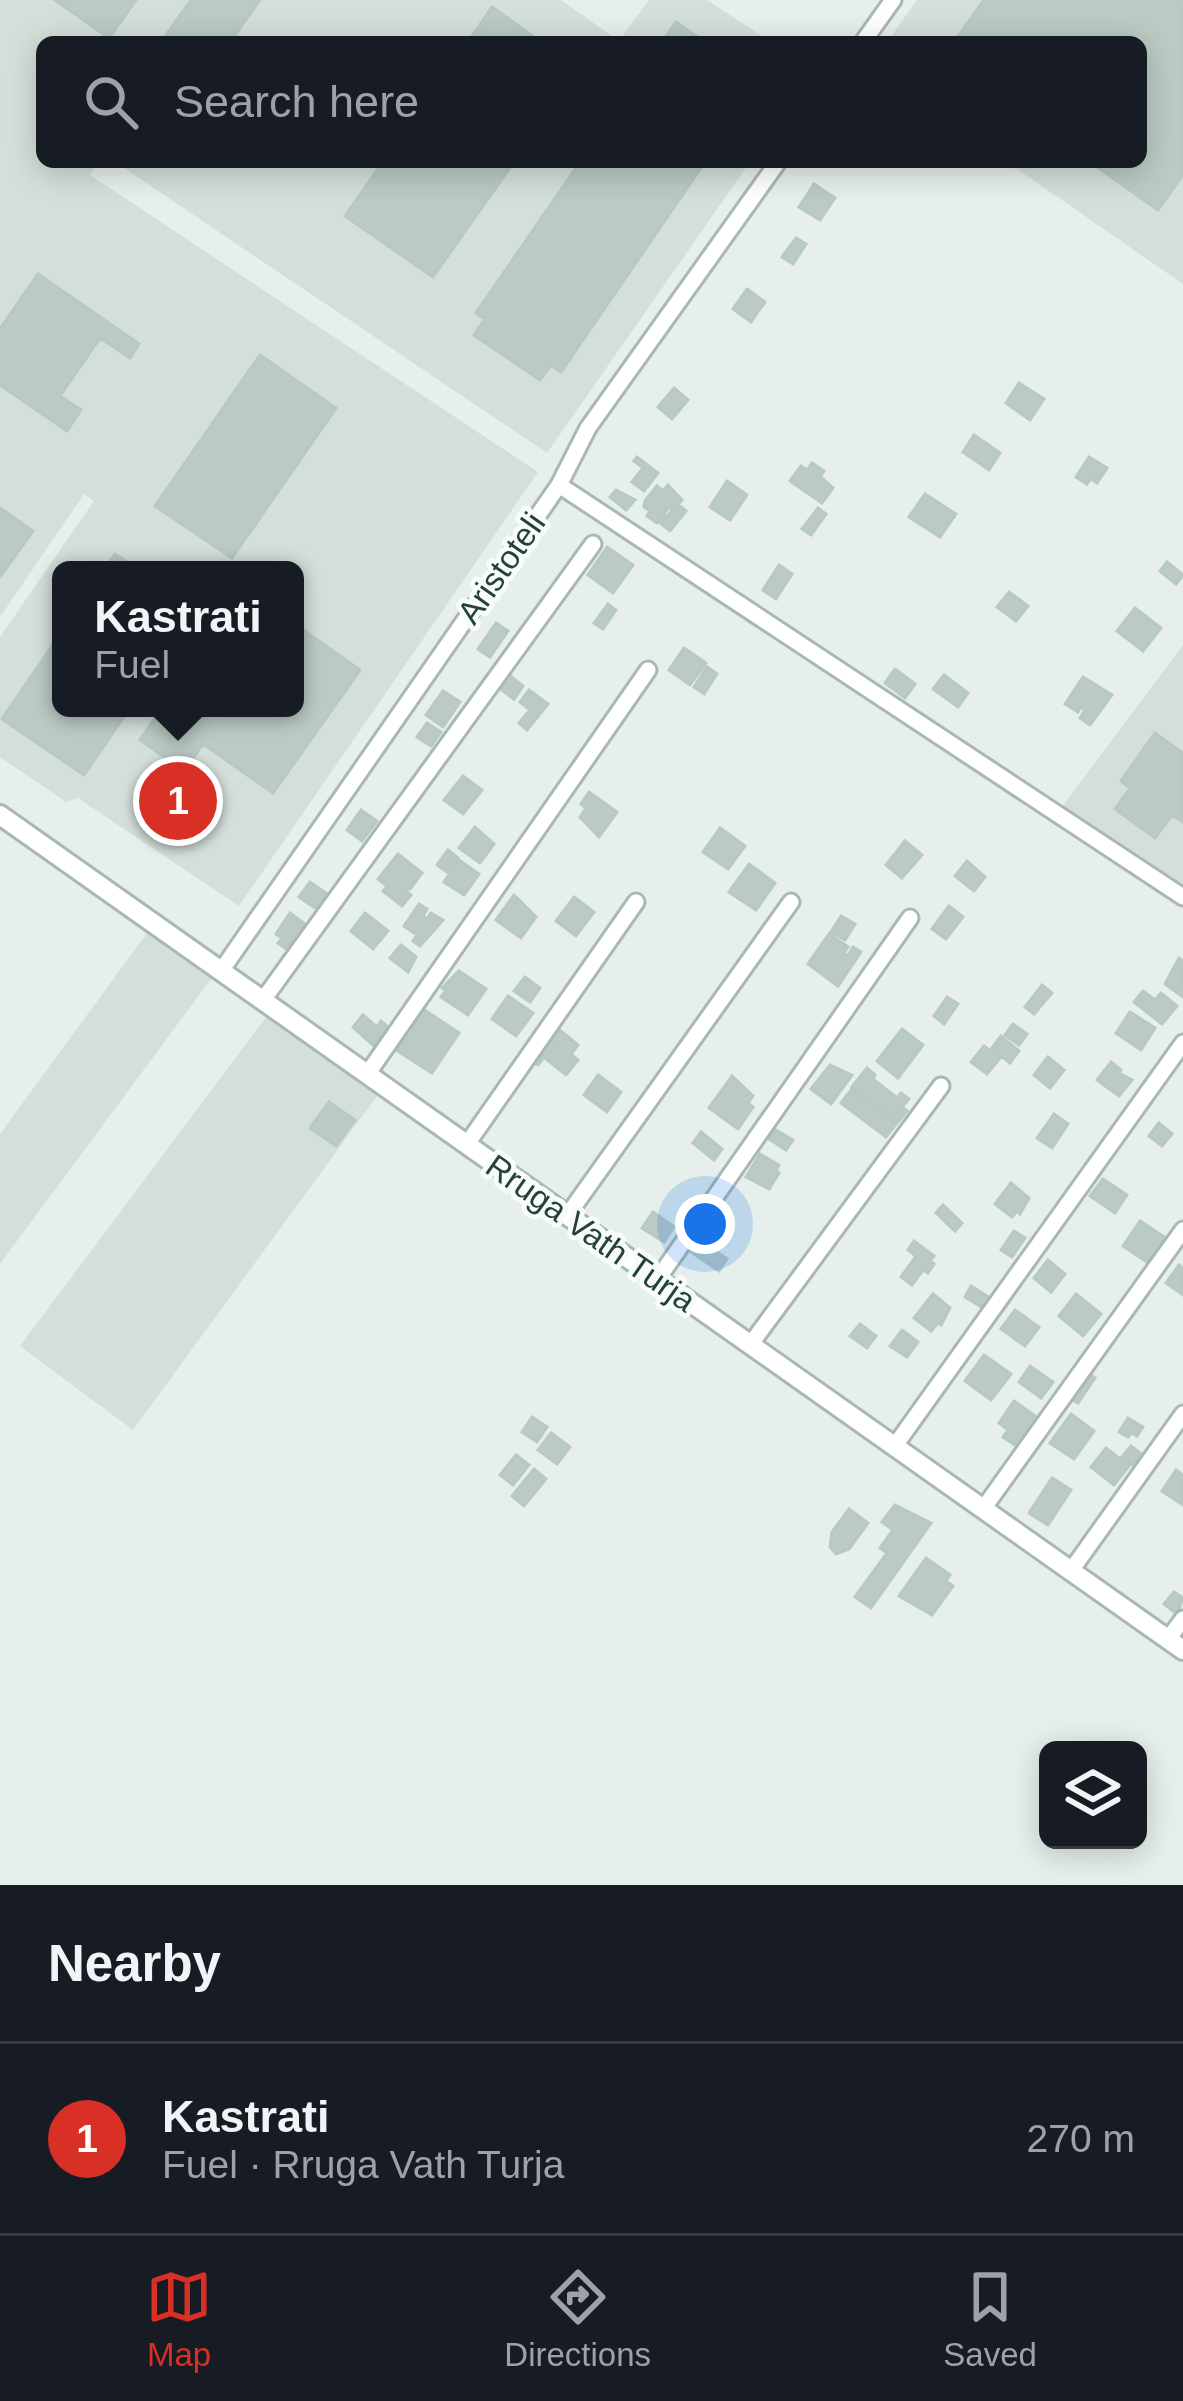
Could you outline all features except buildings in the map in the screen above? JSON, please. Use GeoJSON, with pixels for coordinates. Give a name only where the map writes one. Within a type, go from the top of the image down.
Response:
{"type":"FeatureCollection","features":[{"type":"Feature","properties":{"kind":"street"},"geometry":{"type":"LineString","coordinates":[[867,36],[893,0]]}},
{"type":"Feature","properties":{"kind":"street","name":"Aristoteli"},"geometry":{"type":"LineString","coordinates":[[221,971],[559,485],[589,428],[774,168]]}},
{"type":"Feature","properties":{"kind":"street"},"geometry":{"type":"LineString","coordinates":[[559,485],[1183,897]]}},
{"type":"Feature","properties":{"kind":"street"},"geometry":{"type":"LineString","coordinates":[[263,1000],[592,544]]}},
{"type":"Feature","properties":{"kind":"street"},"geometry":{"type":"LineString","coordinates":[[368,1073],[648,670]]}},
{"type":"Feature","properties":{"kind":"street","name":"Rruga Vath Turja"},"geometry":{"type":"LineString","coordinates":[[0,815],[1176,1644]]}},
{"type":"Feature","properties":{"kind":"street"},"geometry":{"type":"LineString","coordinates":[[467,1144],[636,902]]}},
{"type":"Feature","properties":{"kind":"street"},"geometry":{"type":"LineString","coordinates":[[567,1216],[791,902]]}},
{"type":"Feature","properties":{"kind":"street"},"geometry":{"type":"LineString","coordinates":[[657,1280],[910,918]]}},
{"type":"Feature","properties":{"kind":"street"},"geometry":{"type":"LineString","coordinates":[[894,1447],[1183,1042]]}},
{"type":"Feature","properties":{"kind":"street"},"geometry":{"type":"LineString","coordinates":[[750,1345],[941,1086]]}},
{"type":"Feature","properties":{"kind":"street"},"geometry":{"type":"LineString","coordinates":[[983,1509],[1183,1230]]}},
{"type":"Feature","properties":{"kind":"street"},"geometry":{"type":"LineString","coordinates":[[1070,1572],[1183,1414]]}},
{"type":"Feature","properties":{"kind":"street"},"geometry":{"type":"LineString","coordinates":[[1176,1644],[1183,1619]]}},
{"type":"Feature","properties":{"kind":"shaded area"},"geometry":{"type":"Polygon","coordinates":[[[0,0],[561,0],[612,36],[36,36],[36,168],[94,168],[90,175],[538,472],[239,906],[78,798],[66,802],[0,757],[0,637],[52,562],[52,717],[304,717],[304,561],[53,561],[94,501],[84,494],[0,617],[0,0]]]}},
{"type":"Feature","properties":{"kind":"shaded area"},"geometry":{"type":"Polygon","coordinates":[[[649,0],[707,0],[762,36],[623,36],[649,0]]]}},
{"type":"Feature","properties":{"kind":"shaded area"},"geometry":{"type":"Polygon","coordinates":[[[917,0],[1183,0],[1183,284],[1016,168],[1147,168],[1147,36],[891,36],[917,0]]]}},
{"type":"Feature","properties":{"kind":"shaded area"},"geometry":{"type":"Polygon","coordinates":[[[124,168],[746,168],[547,453],[124,168]]]}},
{"type":"Feature","properties":{"kind":"shaded area"},"geometry":{"type":"Polygon","coordinates":[[[1183,645],[1183,889],[1062,807],[1183,645]]]}},
{"type":"Feature","properties":{"kind":"shaded area"},"geometry":{"type":"Polygon","coordinates":[[[147,933],[211,979],[0,1264],[0,1134],[147,933]]]}},
{"type":"Feature","properties":{"kind":"shaded area"},"geometry":{"type":"Polygon","coordinates":[[[267,1016],[377,1096],[133,1430],[20,1346],[267,1016]]]}},
{"type":"Feature","properties":{"kind":"place","name":"Kastrati"},"geometry":{"type":"Point","coordinates":[178,801]}}]}
